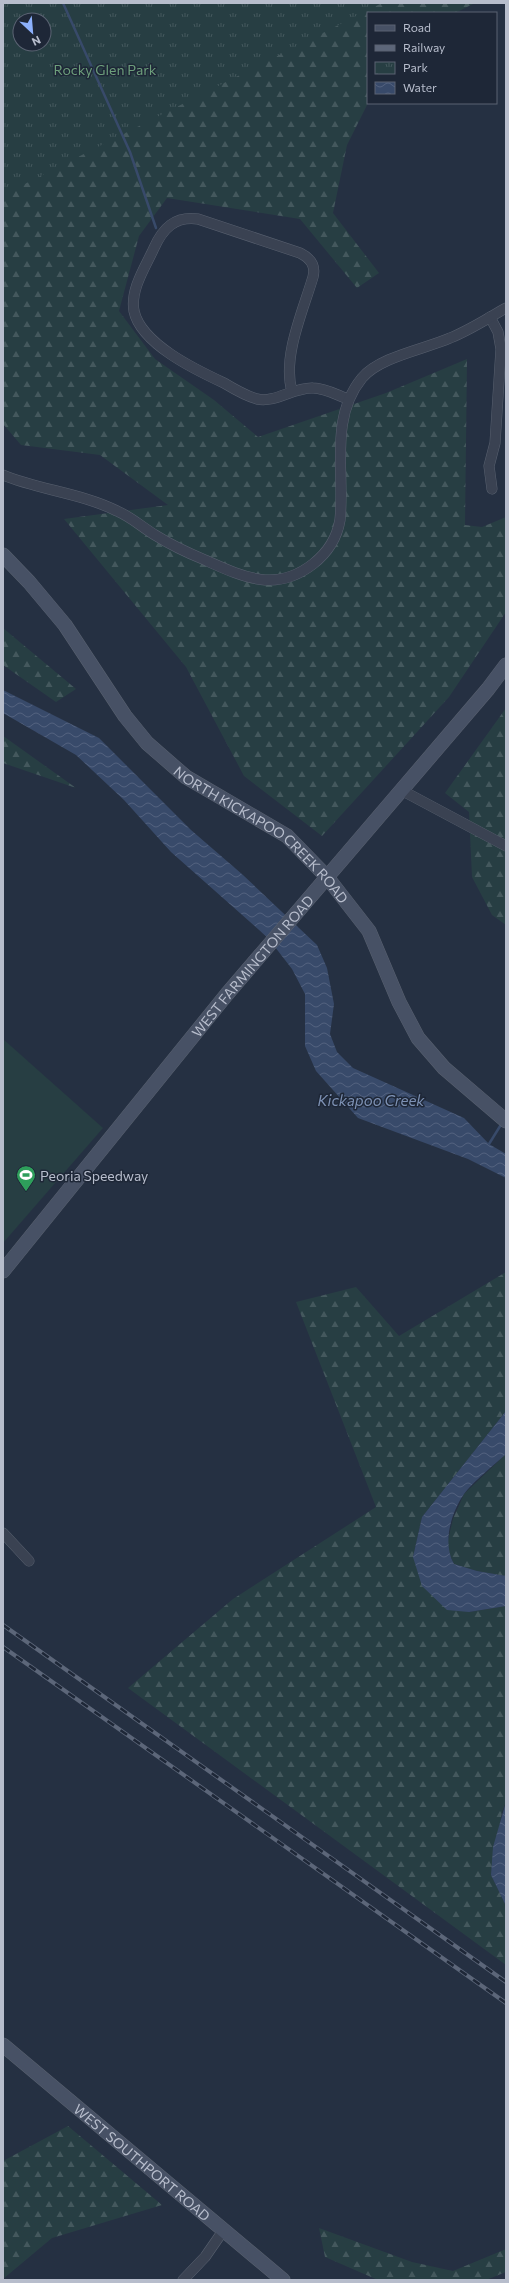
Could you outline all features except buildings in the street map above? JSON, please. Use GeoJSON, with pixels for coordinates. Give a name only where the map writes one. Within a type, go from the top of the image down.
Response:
{"type":"FeatureCollection","features":[{"type":"Feature","properties":{"kind":"main road","name":"NORTH KICKAPOO CREEK ROAD"},"geometry":{"type":"LineString","coordinates":[[3,555],[34,588],[65,625],[126,716],[157,753],[186,777],[282,832],[297,845],[327,877],[369,931],[399,1002],[418,1038],[444,1068],[506,1121]]}},
{"type":"Feature","properties":{"kind":"main road","name":"WEST FARMINGTON ROAD"},"geometry":{"type":"LineString","coordinates":[[3,1271],[227,994],[488,689],[506,665]]}},
{"type":"Feature","properties":{"kind":"main road","name":"WEST SOUTHPORT ROAD"},"geometry":{"type":"LineString","coordinates":[[3,2045],[282,2280]]}},
{"type":"Feature","properties":{"kind":"street"},"geometry":{"type":"LineString","coordinates":[[292,391],[288,374],[289,359],[314,277],[312,262],[300,253],[201,220],[188,218],[172,223],[159,236],[134,294],[134,312],[143,328],[156,342],[180,360],[248,396],[266,399],[292,391],[319,388],[348,399]]}},
{"type":"Feature","properties":{"kind":"street"},"geometry":{"type":"LineString","coordinates":[[3,475],[116,510],[176,548],[244,576],[258,580],[285,579],[307,569],[318,561],[329,549],[336,535],[341,507],[341,427],[348,399],[363,376],[371,370],[449,338],[506,308]]}},
{"type":"Feature","properties":{"kind":"street"},"geometry":{"type":"LineString","coordinates":[[490,317],[498,332],[501,349],[495,443],[489,466],[492,489]]}},
{"type":"Feature","properties":{"kind":"street"},"geometry":{"type":"LineString","coordinates":[[402,790],[506,846]]}},
{"type":"Feature","properties":{"kind":"street"},"geometry":{"type":"LineString","coordinates":[[3,1533],[29,1561]]}},
{"type":"Feature","properties":{"kind":"street"},"geometry":{"type":"LineString","coordinates":[[183,2280],[205,2257],[223,2231]]}},
{"type":"Feature","properties":{"kind":"green space"},"geometry":{"type":"Polygon","coordinates":[[[3,3],[475,3],[457,12],[367,12],[368,104],[347,145],[333,213],[379,273],[357,288],[300,219],[167,198],[139,236],[119,311],[155,359],[214,400],[258,437],[386,393],[467,359],[465,525],[482,527],[506,517],[506,612],[449,697],[322,836],[244,776],[186,667],[64,519],[168,505],[100,455],[21,445],[3,424],[3,3]]]}},
{"type":"Feature","properties":{"kind":"green space","name":"Rocky Glen Park"},"geometry":{"type":"Polygon","coordinates":[[[3,3],[382,3],[3,195],[3,3]]]}},
{"type":"Feature","properties":{"kind":"green space"},"geometry":{"type":"Polygon","coordinates":[[[3,628],[76,689],[56,702],[3,665],[3,628]]]}},
{"type":"Feature","properties":{"kind":"green space"},"geometry":{"type":"Polygon","coordinates":[[[506,708],[506,925],[492,915],[472,877],[469,812],[445,793],[506,708]]]}},
{"type":"Feature","properties":{"kind":"green space"},"geometry":{"type":"Polygon","coordinates":[[[3,736],[6,738],[76,788],[3,763],[3,736]]]}},
{"type":"Feature","properties":{"kind":"green space","name":"Peoria Speedway"},"geometry":{"type":"Polygon","coordinates":[[[3,1039],[103,1128],[3,1243],[3,1039]]]}},
{"type":"Feature","properties":{"kind":"green space"},"geometry":{"type":"Polygon","coordinates":[[[506,1272],[506,1411],[422,1517],[413,1557],[469,1612],[506,1606],[506,1802],[502,1812],[491,1875],[506,1906],[506,1965],[128,1688],[233,1599],[376,1507],[296,1302],[356,1287],[399,1336],[506,1272]]]}},
{"type":"Feature","properties":{"kind":"green space"},"geometry":{"type":"Polygon","coordinates":[[[506,1454],[505,1576],[477,1571],[454,1564],[447,1544],[453,1519],[464,1494],[506,1454]]]}},
{"type":"Feature","properties":{"kind":"green space"},"geometry":{"type":"Polygon","coordinates":[[[68,2126],[162,2205],[52,2238],[3,2279],[3,2161],[68,2126]]]}},
{"type":"Feature","properties":{"kind":"green space"},"geometry":{"type":"Polygon","coordinates":[[[319,2228],[412,2262],[453,2271],[506,2249],[506,2272],[486,2280],[378,2280],[325,2257],[319,2228]]]}},
{"type":"Feature","properties":{"kind":"water","name":"Kickapoo Creek"},"geometry":{"type":"Polygon","coordinates":[[[3,690],[99,738],[191,830],[243,875],[317,945],[327,968],[334,1004],[330,1034],[337,1052],[353,1068],[464,1118],[489,1144],[506,1154],[506,1178],[468,1159],[358,1118],[316,1071],[305,1046],[305,994],[292,969],[268,938],[171,852],[124,800],[76,755],[3,713],[3,690]]]}},
{"type":"Feature","properties":{"kind":"water"},"geometry":{"type":"Polygon","coordinates":[[[506,1411],[506,1454],[478,1479],[464,1494],[455,1510],[448,1538],[450,1556],[454,1564],[477,1571],[506,1576],[506,1606],[469,1612],[447,1610],[422,1586],[413,1557],[422,1517],[506,1411]]]}},
{"type":"Feature","properties":{"kind":"water"},"geometry":{"type":"Polygon","coordinates":[[[506,1802],[506,1906],[491,1875],[493,1847],[506,1802]]]}},
{"type":"Feature","properties":{"kind":"waterway"},"geometry":{"type":"LineString","coordinates":[[63,3],[130,152],[156,228]]}},
{"type":"Feature","properties":{"kind":"waterway"},"geometry":{"type":"LineString","coordinates":[[489,1144],[502,1123]]}},
{"type":"Feature","properties":{"kind":"railway"},"geometry":{"type":"LineString","coordinates":[[3,1625],[506,1982]]}},
{"type":"Feature","properties":{"kind":"railway"},"geometry":{"type":"LineString","coordinates":[[3,1647],[506,2003]]}},
{"type":"Feature","properties":{"kind":"place","name":"Peoria Speedway"},"geometry":{"type":"Point","coordinates":[26,1192]}}]}
